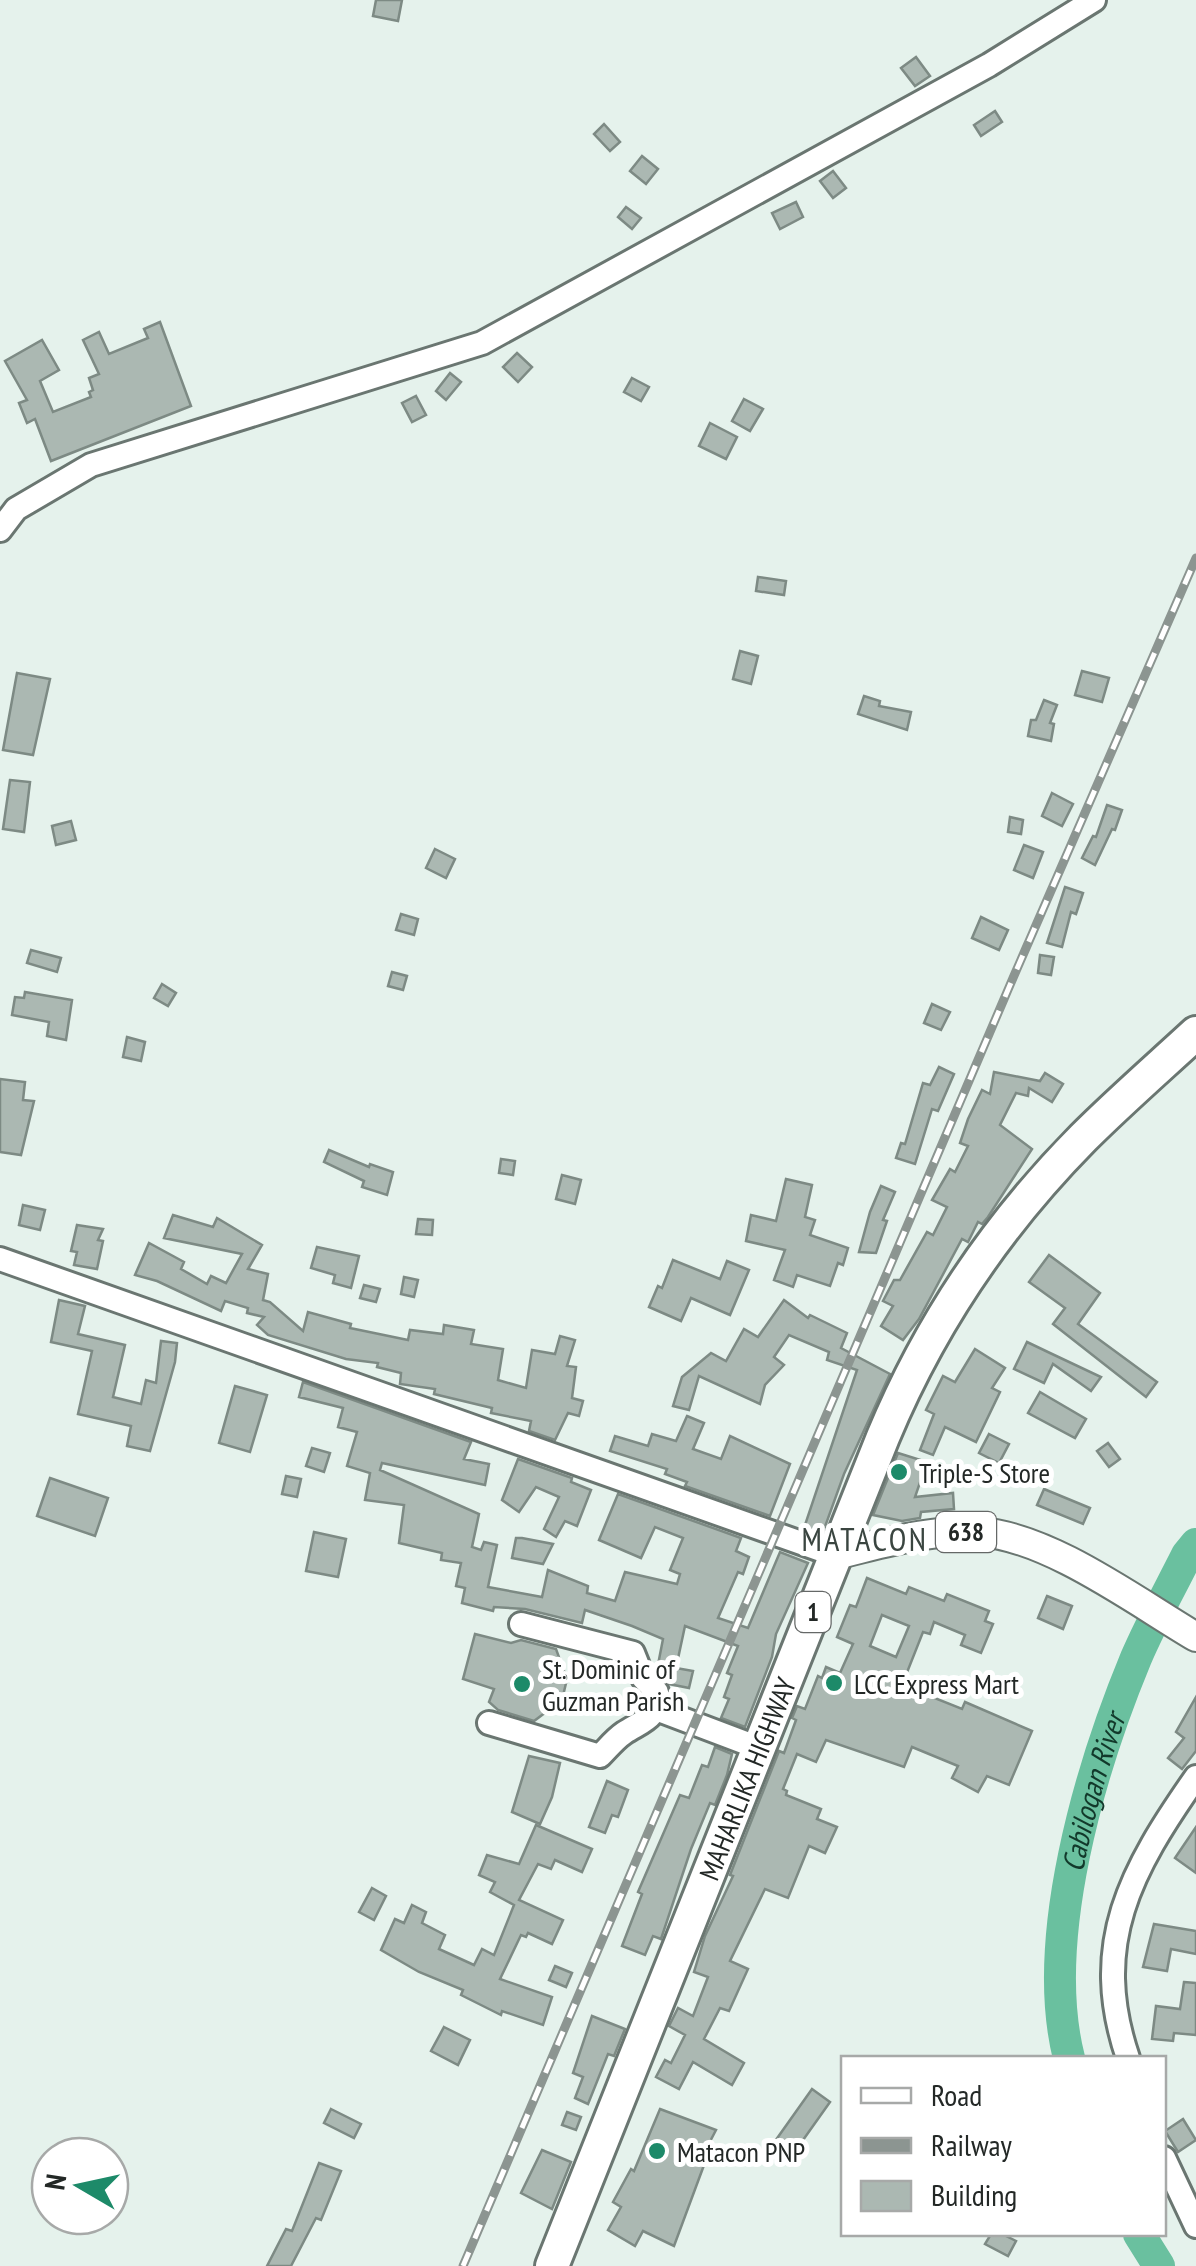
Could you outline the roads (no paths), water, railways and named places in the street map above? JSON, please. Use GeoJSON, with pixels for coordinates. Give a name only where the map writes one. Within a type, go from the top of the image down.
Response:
{"type":"FeatureCollection","features":[{"type":"Feature","properties":{"kind":"highway","name":"MAHARLIKA HIGHWAY"},"geometry":{"type":"LineString","coordinates":[[552,2266],[835,1556],[916,1364],[977,1262],[1008,1222],[1083,1138],[1196,1034]]}},
{"type":"Feature","properties":{"kind":"main road"},"geometry":{"type":"LineString","coordinates":[[857,1502],[879,1531],[894,1541]]}},
{"type":"Feature","properties":{"kind":"main road","name":"638"},"geometry":{"type":"LineString","coordinates":[[835,1556],[894,1541],[959,1532],[994,1534],[1040,1548],[1196,1637]]}},
{"type":"Feature","properties":{"kind":"street"},"geometry":{"type":"LineString","coordinates":[[0,530],[16,509],[90,465],[482,343],[989,65],[1094,0]]}},
{"type":"Feature","properties":{"kind":"street"},"geometry":{"type":"LineString","coordinates":[[0,1259],[835,1556]]}},
{"type":"Feature","properties":{"kind":"street"},"geometry":{"type":"LineString","coordinates":[[490,1723],[600,1756],[625,1732],[649,1720],[656,1710],[657,1692],[643,1678],[633,1653],[522,1624]]}},
{"type":"Feature","properties":{"kind":"street"},"geometry":{"type":"LineString","coordinates":[[656,1710],[759,1748]]}},
{"type":"Feature","properties":{"kind":"street"},"geometry":{"type":"LineString","coordinates":[[1127,2056],[1111,1992],[1115,1940],[1130,1890],[1155,1836],[1196,1777]]}},
{"type":"Feature","properties":{"kind":"street"},"geometry":{"type":"LineString","coordinates":[[1166,2162],[1196,2226]]}},
{"type":"Feature","properties":{"kind":"waterway","name":"Cabilogan River"},"geometry":{"type":"LineString","coordinates":[[1069,2056],[1061,2011],[1060,1961],[1074,1855],[1087,1802],[1136,1658],[1196,1544]]}},
{"type":"Feature","properties":{"kind":"waterway","name":"Cabilogan River"},"geometry":{"type":"LineString","coordinates":[[1140,2236],[1159,2266]]}},
{"type":"Feature","properties":{"kind":"railway"},"geometry":{"type":"LineString","coordinates":[[463,2266],[1196,558]]}},
{"type":"Feature","properties":{"kind":"place","name":"Triple-S Store"},"geometry":{"type":"Point","coordinates":[899,1472]}},
{"type":"Feature","properties":{"kind":"place","name":"LCC Express Mart"},"geometry":{"type":"Point","coordinates":[834,1683]}},
{"type":"Feature","properties":{"kind":"place","name":"St. Dominic of Guzman Parish"},"geometry":{"type":"Point","coordinates":[522,1684]}},
{"type":"Feature","properties":{"kind":"place","name":"Matacon PNP"},"geometry":{"type":"Point","coordinates":[657,2151]}},
{"type":"Feature","properties":{"kind":"district","name":"MATACON"},"geometry":{"type":"Point","coordinates":[865,1539]}}]}
